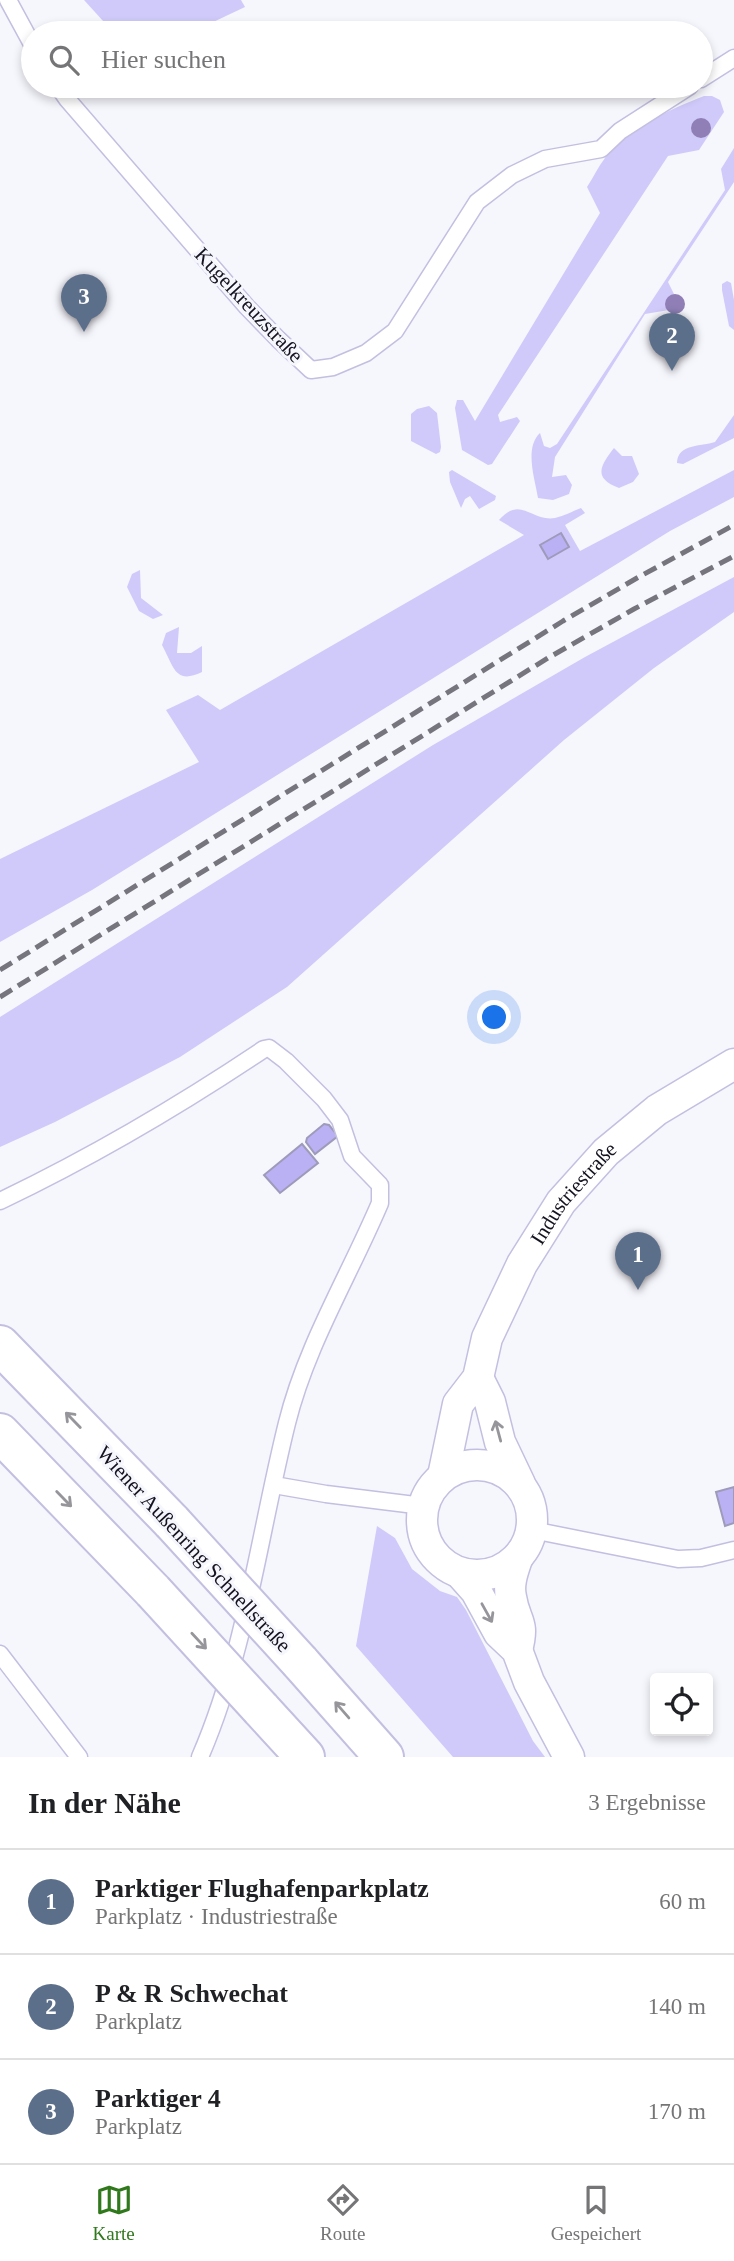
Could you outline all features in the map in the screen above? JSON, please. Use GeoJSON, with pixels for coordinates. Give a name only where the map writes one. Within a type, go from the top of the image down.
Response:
{"type":"FeatureCollection","features":[{"type":"Feature","properties":{"kind":"highway","name":"Wiener Außenring Schnellstraße"},"geometry":{"type":"LineString","coordinates":[[5,1350],[172,1522],[384,1757]]}},
{"type":"Feature","properties":{"kind":"highway"},"geometry":{"type":"LineString","coordinates":[[0,1433],[153,1591],[305,1757]]}},
{"type":"Feature","properties":{"kind":"street","name":"Industriestraße"},"geometry":{"type":"LineString","coordinates":[[443,1476],[458,1404],[478,1378],[487,1338],[522,1264],[561,1202],[606,1152],[657,1110],[734,1064]]}},
{"type":"Feature","properties":{"kind":"street"},"geometry":{"type":"LineString","coordinates":[[478,1378],[490,1402],[500,1442],[530,1506],[532,1530],[510,1579],[510,1596],[522,1631],[517,1650]]}},
{"type":"Feature","properties":{"kind":"street"},"geometry":{"type":"LineString","coordinates":[[517,1559],[504,1569],[488,1574],[460,1573],[447,1567],[428,1547],[423,1534],[423,1506],[430,1489],[443,1476],[458,1467],[476,1464],[493,1466],[520,1484]]}},
{"type":"Feature","properties":{"kind":"street"},"geometry":{"type":"LineString","coordinates":[[460,1573],[475,1591],[499,1633],[517,1650],[529,1682],[569,1757]]}},
{"type":"Feature","properties":{"kind":"lane"},"geometry":{"type":"LineString","coordinates":[[8,0],[21,24]]}},
{"type":"Feature","properties":{"kind":"lane"},"geometry":{"type":"LineString","coordinates":[[713,71],[734,58]]}},
{"type":"Feature","properties":{"kind":"lane","name":"Kugelkreuzstraße"},"geometry":{"type":"LineString","coordinates":[[66,98],[247,307],[311,370],[333,367],[366,353],[395,331],[477,202],[503,182],[545,159],[601,149],[620,131],[671,98]]}},
{"type":"Feature","properties":{"kind":"lane"},"geometry":{"type":"LineString","coordinates":[[0,1200],[69,1168],[269,1048],[310,1083],[340,1120],[352,1156],[380,1185],[380,1203],[316,1340],[288,1421],[229,1681],[200,1757]]}},
{"type":"Feature","properties":{"kind":"lane"},"geometry":{"type":"LineString","coordinates":[[274,1485],[423,1506]]}},
{"type":"Feature","properties":{"kind":"lane"},"geometry":{"type":"LineString","coordinates":[[532,1530],[678,1559],[701,1558],[734,1550]]}},
{"type":"Feature","properties":{"kind":"lane"},"geometry":{"type":"LineString","coordinates":[[0,1654],[79,1757]]}},
{"type":"Feature","properties":{"kind":"shaded area"},"geometry":{"type":"Polygon","coordinates":[[[84,0],[241,0],[245,7],[215,21],[103,21],[84,0]]]}},
{"type":"Feature","properties":{"kind":"shaded area"},"geometry":{"type":"Polygon","coordinates":[[[713,96],[720,100],[724,112],[699,150],[668,156],[498,415],[500,422],[517,417],[520,421],[492,464],[488,465],[462,450],[455,408],[457,400],[463,400],[475,421],[600,213],[587,187],[602,161],[625,138],[664,114],[700,98],[713,96]]]}},
{"type":"Feature","properties":{"kind":"shaded area"},"geometry":{"type":"Polygon","coordinates":[[[734,148],[734,182],[668,282],[681,308],[645,314],[555,457],[552,477],[566,475],[572,485],[569,494],[553,500],[538,498],[532,464],[535,439],[540,433],[544,446],[550,448],[557,444],[725,190],[721,169],[734,148]]]}},
{"type":"Feature","properties":{"kind":"shaded area"},"geometry":{"type":"Polygon","coordinates":[[[727,281],[731,283],[734,300],[734,330],[729,326],[722,290],[722,284],[727,281]]]}},
{"type":"Feature","properties":{"kind":"shaded area"},"geometry":{"type":"Polygon","coordinates":[[[429,406],[437,413],[441,447],[436,454],[411,441],[411,414],[417,409],[429,406]]]}},
{"type":"Feature","properties":{"kind":"shaded area"},"geometry":{"type":"Polygon","coordinates":[[[734,415],[734,438],[683,464],[677,463],[681,452],[686,449],[715,442],[734,415]]]}},
{"type":"Feature","properties":{"kind":"shaded area"},"geometry":{"type":"Polygon","coordinates":[[[614,448],[622,456],[632,456],[639,474],[633,482],[619,488],[605,480],[601,471],[614,448]]]}},
{"type":"Feature","properties":{"kind":"shaded area"},"geometry":{"type":"Polygon","coordinates":[[[452,470],[496,496],[495,500],[479,509],[470,496],[465,499],[461,508],[450,482],[449,472],[452,470]]]}},
{"type":"Feature","properties":{"kind":"shaded area"},"geometry":{"type":"Polygon","coordinates":[[[734,470],[734,497],[670,531],[92,890],[0,942],[0,859],[199,762],[166,710],[198,695],[220,710],[524,535],[499,520],[514,510],[520,509],[555,518],[581,508],[585,513],[565,525],[580,551],[734,470]]]}},
{"type":"Feature","properties":{"kind":"shaded area"},"geometry":{"type":"Polygon","coordinates":[[[140,570],[141,598],[163,615],[153,619],[139,611],[127,587],[132,574],[140,570]]]}},
{"type":"Feature","properties":{"kind":"shaded area"},"geometry":{"type":"Polygon","coordinates":[[[734,577],[734,612],[654,668],[564,740],[287,987],[180,1057],[55,1122],[0,1147],[0,1017],[433,745],[585,657],[734,577]]]}},
{"type":"Feature","properties":{"kind":"shaded area"},"geometry":{"type":"Polygon","coordinates":[[[179,627],[177,653],[191,653],[202,646],[202,672],[186,676],[176,672],[162,645],[166,633],[179,627]]]}},
{"type":"Feature","properties":{"kind":"shaded area"},"geometry":{"type":"Polygon","coordinates":[[[377,1526],[395,1538],[412,1569],[440,1591],[457,1597],[533,1741],[545,1757],[453,1757],[356,1646],[377,1526]]]}},
{"type":"Feature","properties":{"kind":"building"},"geometry":{"type":"Polygon","coordinates":[[[561,533],[569,547],[548,559],[540,545],[561,533]]]}},
{"type":"Feature","properties":{"kind":"building"},"geometry":{"type":"Polygon","coordinates":[[[324,1124],[329,1125],[338,1136],[315,1154],[306,1142],[307,1138],[324,1124]]]}},
{"type":"Feature","properties":{"kind":"building"},"geometry":{"type":"Polygon","coordinates":[[[302,1144],[318,1163],[280,1193],[264,1175],[302,1144]]]}},
{"type":"Feature","properties":{"kind":"building"},"geometry":{"type":"Polygon","coordinates":[[[734,1487],[734,1523],[725,1526],[716,1492],[734,1487]]]}},
{"type":"Feature","properties":{"kind":"railway"},"geometry":{"type":"LineString","coordinates":[[0,970],[563,621],[734,525]]}},
{"type":"Feature","properties":{"kind":"railway"},"geometry":{"type":"LineString","coordinates":[[0,997],[548,658],[734,556]]}},
{"type":"Feature","properties":{"kind":"place","name":"Parktiger 4"},"geometry":{"type":"Point","coordinates":[84,332]}},
{"type":"Feature","properties":{"kind":"place","name":"P & R Schwechat"},"geometry":{"type":"Point","coordinates":[672,371]}},
{"type":"Feature","properties":{"kind":"place","name":"Parktiger Flughafenparkplatz"},"geometry":{"type":"Point","coordinates":[638,1290]}}]}
